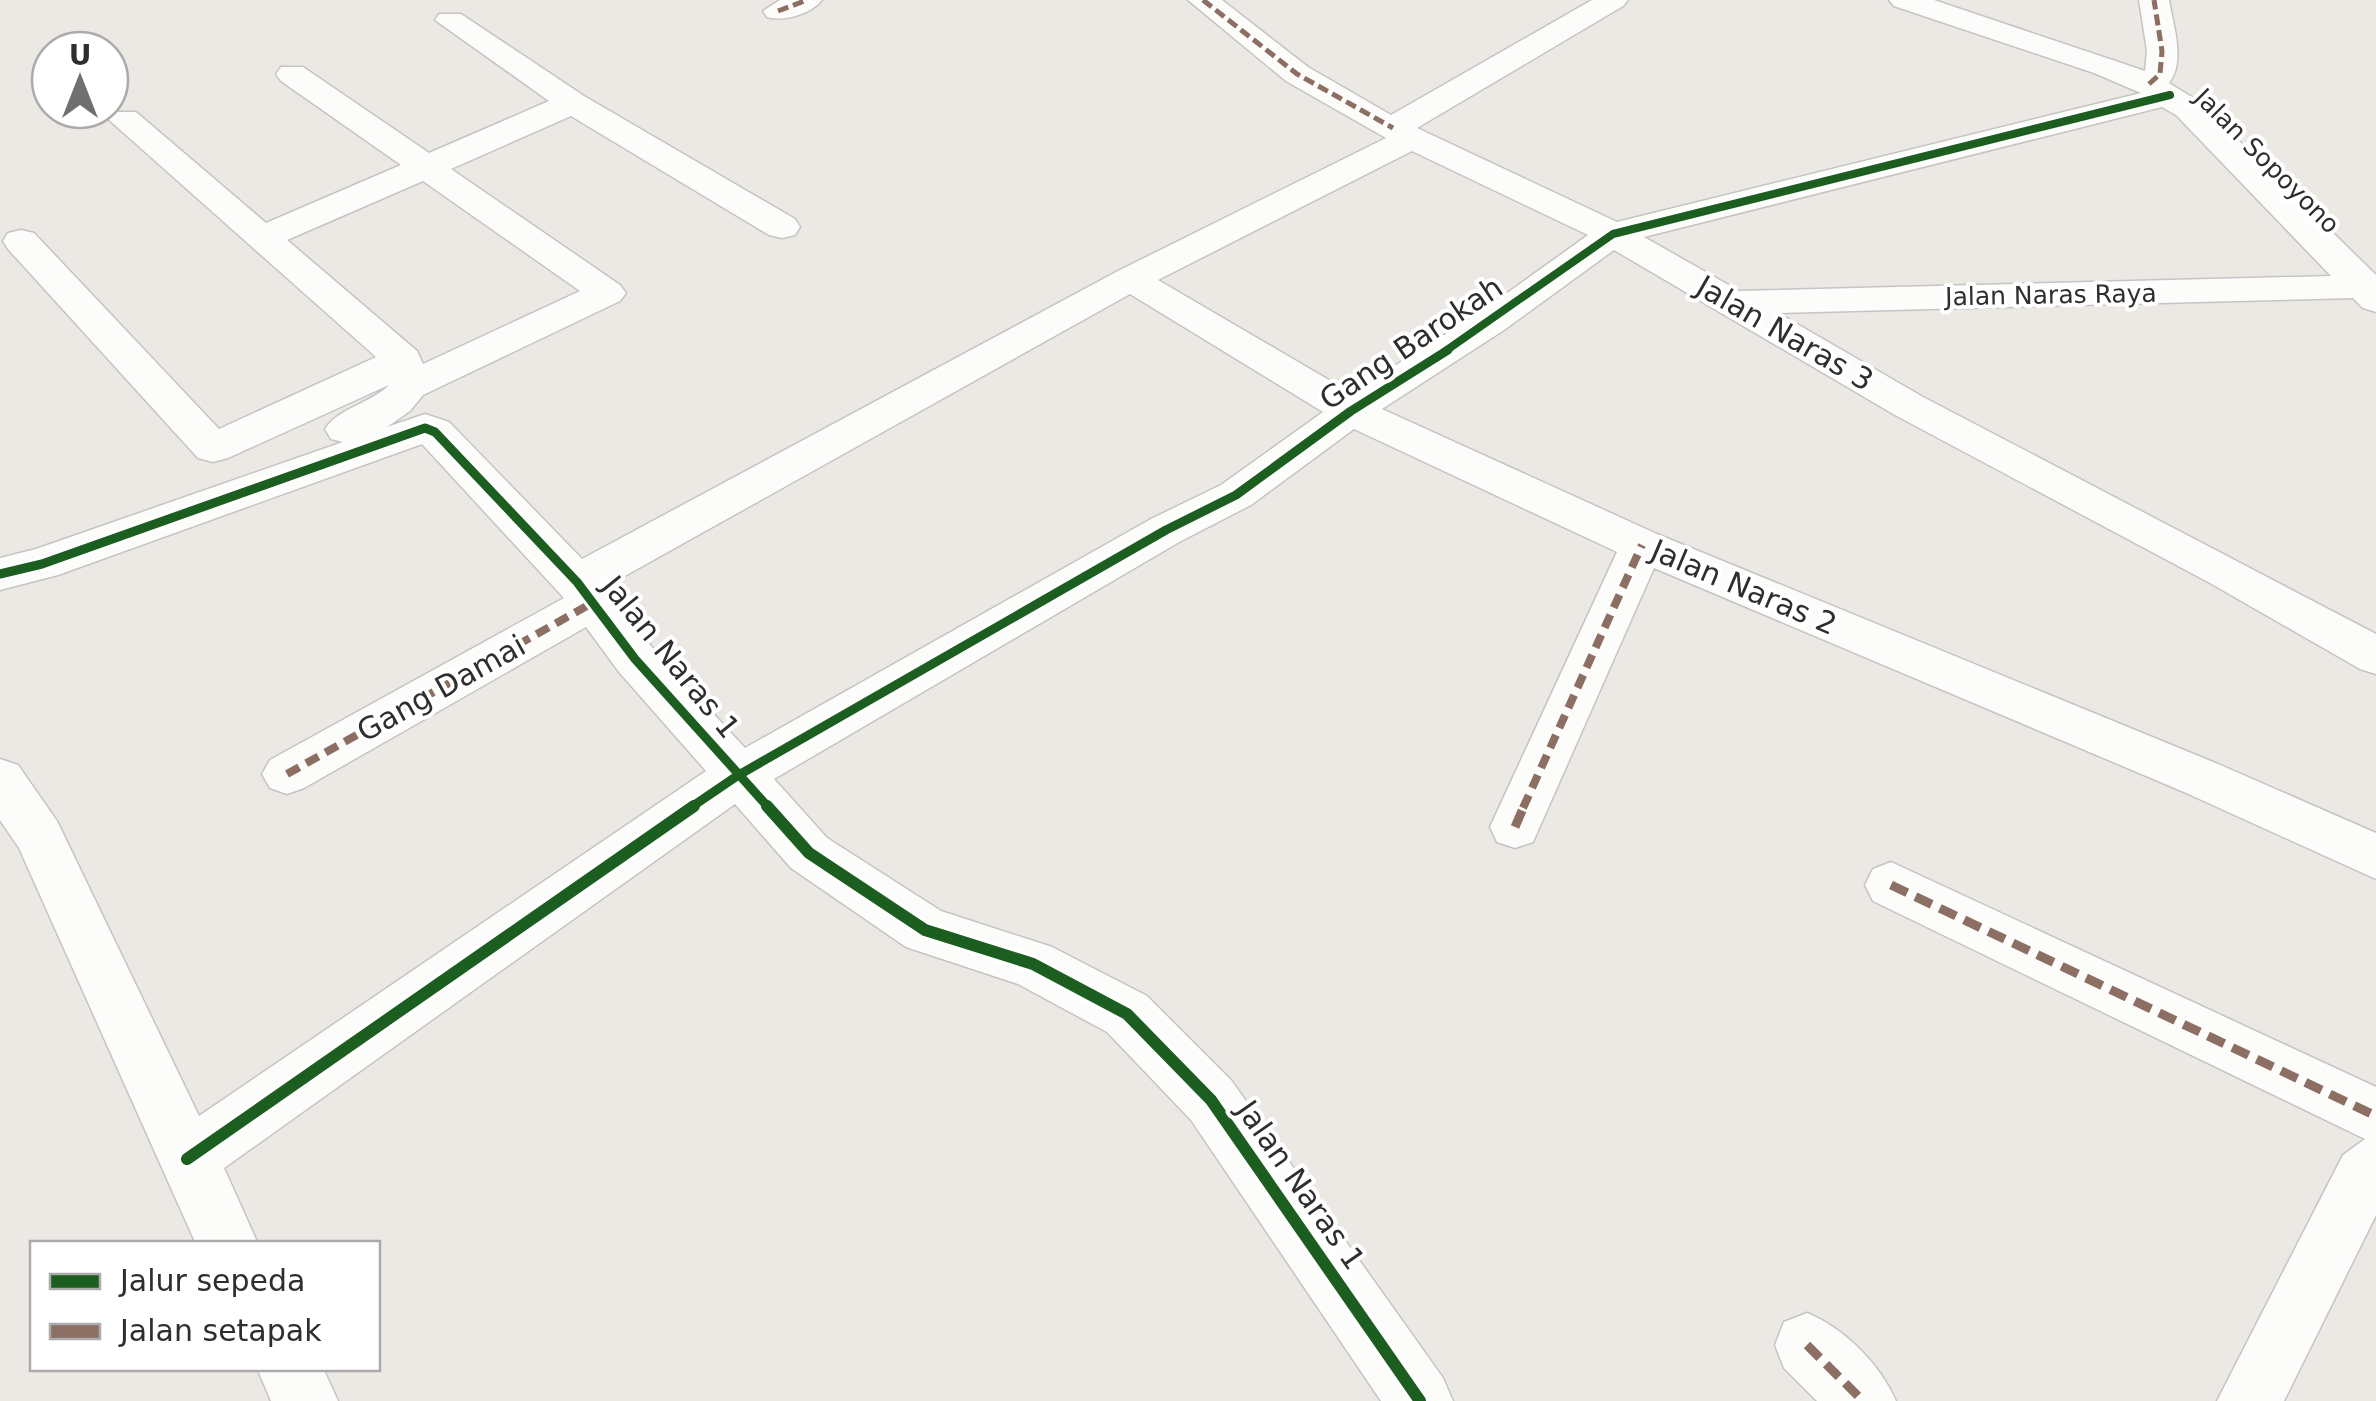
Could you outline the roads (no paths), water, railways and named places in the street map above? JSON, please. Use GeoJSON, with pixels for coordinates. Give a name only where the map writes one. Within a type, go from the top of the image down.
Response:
{"type":"FeatureCollection","features":[{"type":"Feature","properties":{"kind":"street"},"geometry":{"type":"LineString","coordinates":[[778,11],[807,0]]}},
{"type":"Feature","properties":{"kind":"street","name":"Jalan Naras 3"},"geometry":{"type":"LineString","coordinates":[[1202,0],[1297,74],[1403,132],[1613,234],[1910,406],[2226,572],[2376,656]]}},
{"type":"Feature","properties":{"kind":"street","name":"Gang Damai"},"geometry":{"type":"LineString","coordinates":[[288,774],[586,592],[1131,279],[1403,132],[1613,0]]}},
{"type":"Feature","properties":{"kind":"street","name":"Jalan Sopoyono"},"geometry":{"type":"LineString","coordinates":[[1904,0],[2160,90],[2187,108],[2372,291]]}},
{"type":"Feature","properties":{"kind":"street"},"geometry":{"type":"LineString","coordinates":[[2154,0],[2162,51],[2160,90]]}},
{"type":"Feature","properties":{"kind":"street"},"geometry":{"type":"LineString","coordinates":[[450,20],[573,103],[782,227]]}},
{"type":"Feature","properties":{"kind":"street"},"geometry":{"type":"LineString","coordinates":[[21,240],[212,448],[607,293],[292,74]]}},
{"type":"Feature","properties":{"kind":"street","name":"Gang Barokah"},"geometry":{"type":"LineString","coordinates":[[186,1159],[737,776],[1166,530],[1236,496],[1351,412],[1491,322],[1613,234],[2160,90]]}},
{"type":"Feature","properties":{"kind":"street"},"geometry":{"type":"LineString","coordinates":[[260,239],[573,103]]}},
{"type":"Feature","properties":{"kind":"street"},"geometry":{"type":"LineString","coordinates":[[130,124],[406,373]]}},
{"type":"Feature","properties":{"kind":"street","name":"Jalan Naras 2"},"geometry":{"type":"LineString","coordinates":[[1131,279],[1351,412],[1642,545],[2201,778],[2376,857]]}},
{"type":"Feature","properties":{"kind":"street","name":"Jalan Naras Raya"},"geometry":{"type":"LineString","coordinates":[[1736,303],[2372,291]]}},
{"type":"Feature","properties":{"kind":"street"},"geometry":{"type":"LineString","coordinates":[[42,564],[72,539],[114,517],[381,415],[398,402],[406,373]]}},
{"type":"Feature","properties":{"kind":"street","name":"Jalan Naras 1"},"geometry":{"type":"LineString","coordinates":[[0,574],[42,564],[425,428],[435,432],[586,592],[635,659],[809,853],[925,930],[1033,964],[1127,1014],[1211,1100],[1420,1401]]}},
{"type":"Feature","properties":{"kind":"street"},"geometry":{"type":"LineString","coordinates":[[1515,827],[1642,545]]}},
{"type":"Feature","properties":{"kind":"street"},"geometry":{"type":"LineString","coordinates":[[0,779],[20,843],[227,1241]]}},
{"type":"Feature","properties":{"kind":"street"},"geometry":{"type":"LineString","coordinates":[[1891,885],[2376,1116]]}},
{"type":"Feature","properties":{"kind":"street"},"geometry":{"type":"LineString","coordinates":[[2250,1401],[2372,1177]]}},
{"type":"Feature","properties":{"kind":"street"},"geometry":{"type":"LineString","coordinates":[[1807,1344],[1863,1401]]}},
{"type":"Feature","properties":{"kind":"street"},"geometry":{"type":"LineString","coordinates":[[291,1371],[306,1401]]}}]}
